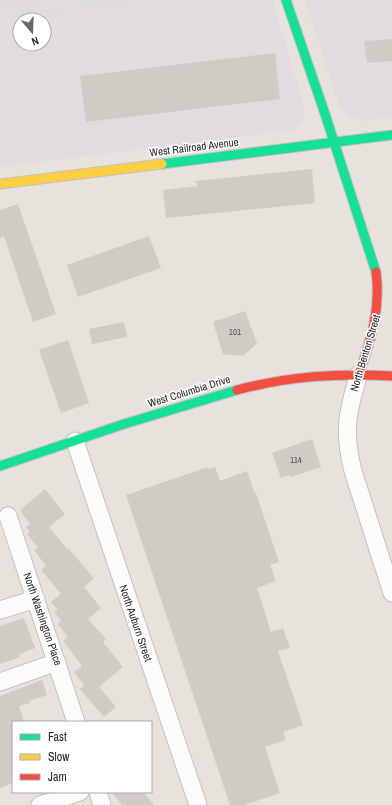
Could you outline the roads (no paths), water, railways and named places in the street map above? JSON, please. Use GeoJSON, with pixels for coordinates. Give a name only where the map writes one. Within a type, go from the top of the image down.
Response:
{"type":"FeatureCollection","features":[{"type":"Feature","properties":{"kind":"street","name":"North Benton Street"},"geometry":{"type":"LineString","coordinates":[[286,0],[371,254],[378,282],[378,304],[375,327],[350,401],[347,434],[348,452],[353,471],[392,593]]}},
{"type":"Feature","properties":{"kind":"street","name":"West Railroad Avenue"},"geometry":{"type":"LineString","coordinates":[[0,184],[392,135]]}},
{"type":"Feature","properties":{"kind":"street"},"geometry":{"type":"LineString","coordinates":[[371,254],[385,278]]}},
{"type":"Feature","properties":{"kind":"street","name":"West Columbia Drive"},"geometry":{"type":"LineString","coordinates":[[0,466],[228,392],[262,383],[306,376],[359,374],[392,376]]}},
{"type":"Feature","properties":{"kind":"street","name":"North Auburn Street"},"geometry":{"type":"LineString","coordinates":[[75,441],[198,805]]}},
{"type":"Feature","properties":{"kind":"street","name":"North Washington Place"},"geometry":{"type":"LineString","coordinates":[[8,516],[76,721]]}},
{"type":"Feature","properties":{"kind":"street"},"geometry":{"type":"LineString","coordinates":[[0,610],[36,599]]}},
{"type":"Feature","properties":{"kind":"street"},"geometry":{"type":"LineString","coordinates":[[0,682],[57,662]]}},
{"type":"Feature","properties":{"kind":"street"},"geometry":{"type":"LineString","coordinates":[[40,805],[77,793]]}},
{"type":"Feature","properties":{"kind":"street"},"geometry":{"type":"LineString","coordinates":[[98,793],[102,805]]}},
{"type":"Feature","properties":{"kind":"railway"},"geometry":{"type":"LineString","coordinates":[[0,7],[50,0]]}},
{"type":"Feature","properties":{"kind":"railway"},"geometry":{"type":"LineString","coordinates":[[0,17],[132,0]]}}]}
